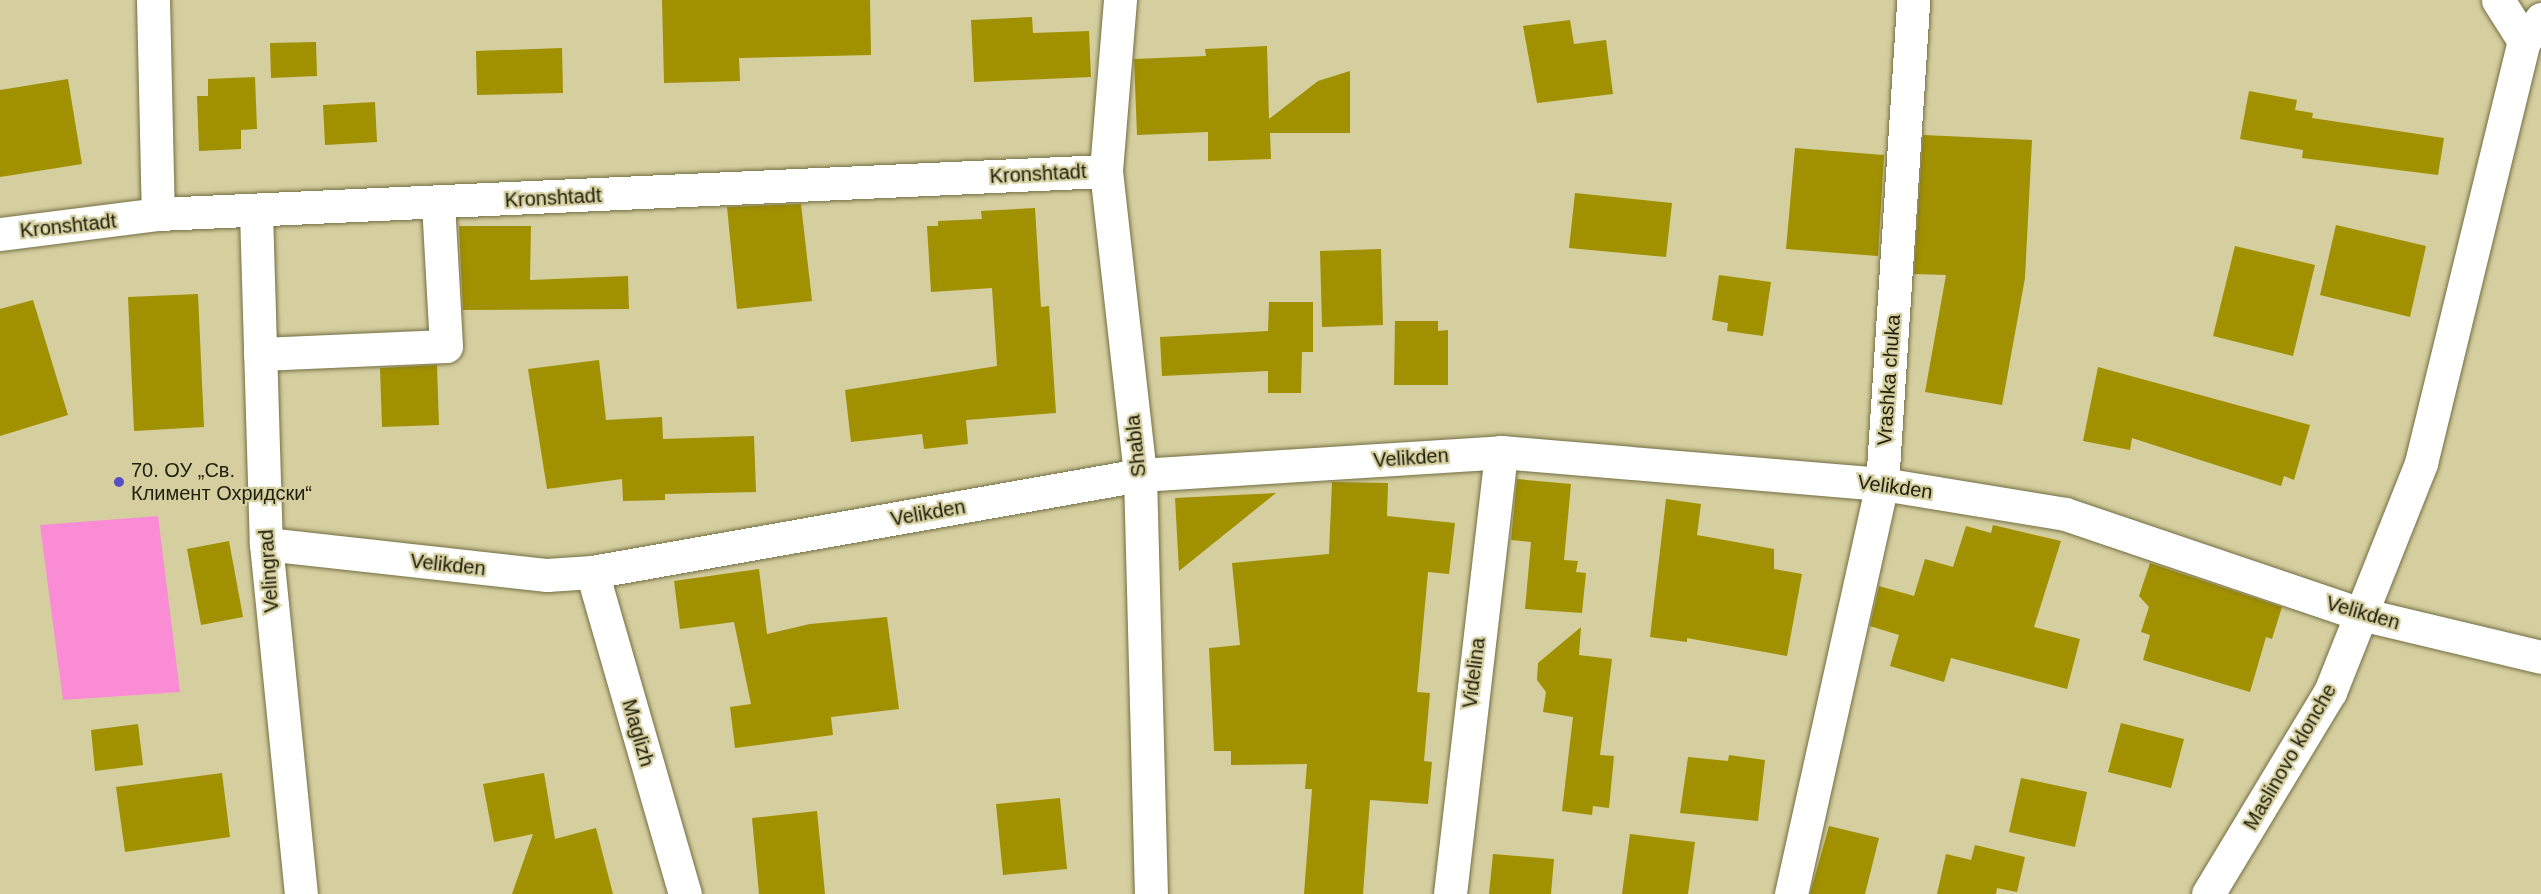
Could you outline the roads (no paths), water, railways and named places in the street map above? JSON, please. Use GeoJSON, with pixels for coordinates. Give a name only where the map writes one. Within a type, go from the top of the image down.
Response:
{"type":"FeatureCollection","features":[{"type":"Feature","properties":{"kind":"street"},"geometry":{"type":"LineString","coordinates":[[153,0],[158,214]]}},
{"type":"Feature","properties":{"kind":"street","name":"Shabla"},"geometry":{"type":"LineString","coordinates":[[1120,0],[1106,171],[1140,475],[1151,894]]}},
{"type":"Feature","properties":{"kind":"street","name":"Vrashka chuka"},"geometry":{"type":"LineString","coordinates":[[1791,894],[1882,484],[1913,0]]}},
{"type":"Feature","properties":{"kind":"street"},"geometry":{"type":"LineString","coordinates":[[2498,0],[2533,30]]}},
{"type":"Feature","properties":{"kind":"street","name":"Maslinovo klonche"},"geometry":{"type":"LineString","coordinates":[[2208,894],[2330,692],[2421,463],[2533,30]]}},
{"type":"Feature","properties":{"kind":"street","name":"Kronshtadt"},"geometry":{"type":"LineString","coordinates":[[0,234],[158,214],[256,212],[1106,171]]}},
{"type":"Feature","properties":{"kind":"street"},"geometry":{"type":"LineString","coordinates":[[260,354],[446,346],[438,203]]}},
{"type":"Feature","properties":{"kind":"street","name":"Velingrad"},"geometry":{"type":"LineString","coordinates":[[256,212],[266,544],[301,894]]}},
{"type":"Feature","properties":{"kind":"street","name":"Velikden"},"geometry":{"type":"LineString","coordinates":[[266,544],[547,576],[592,573],[1140,475],[1501,452],[1882,484],[2065,514],[2361,614],[2541,657]]}},
{"type":"Feature","properties":{"kind":"street","name":"Videlina"},"geometry":{"type":"LineString","coordinates":[[1450,894],[1501,452]]}},
{"type":"Feature","properties":{"kind":"street","name":"Maglizh"},"geometry":{"type":"LineString","coordinates":[[592,573],[685,894]]}},
{"type":"Feature","properties":{"kind":"place","name":"70. ОУ „Св. Климент Охридски“"},"geometry":{"type":"Point","coordinates":[119,482]}}]}
